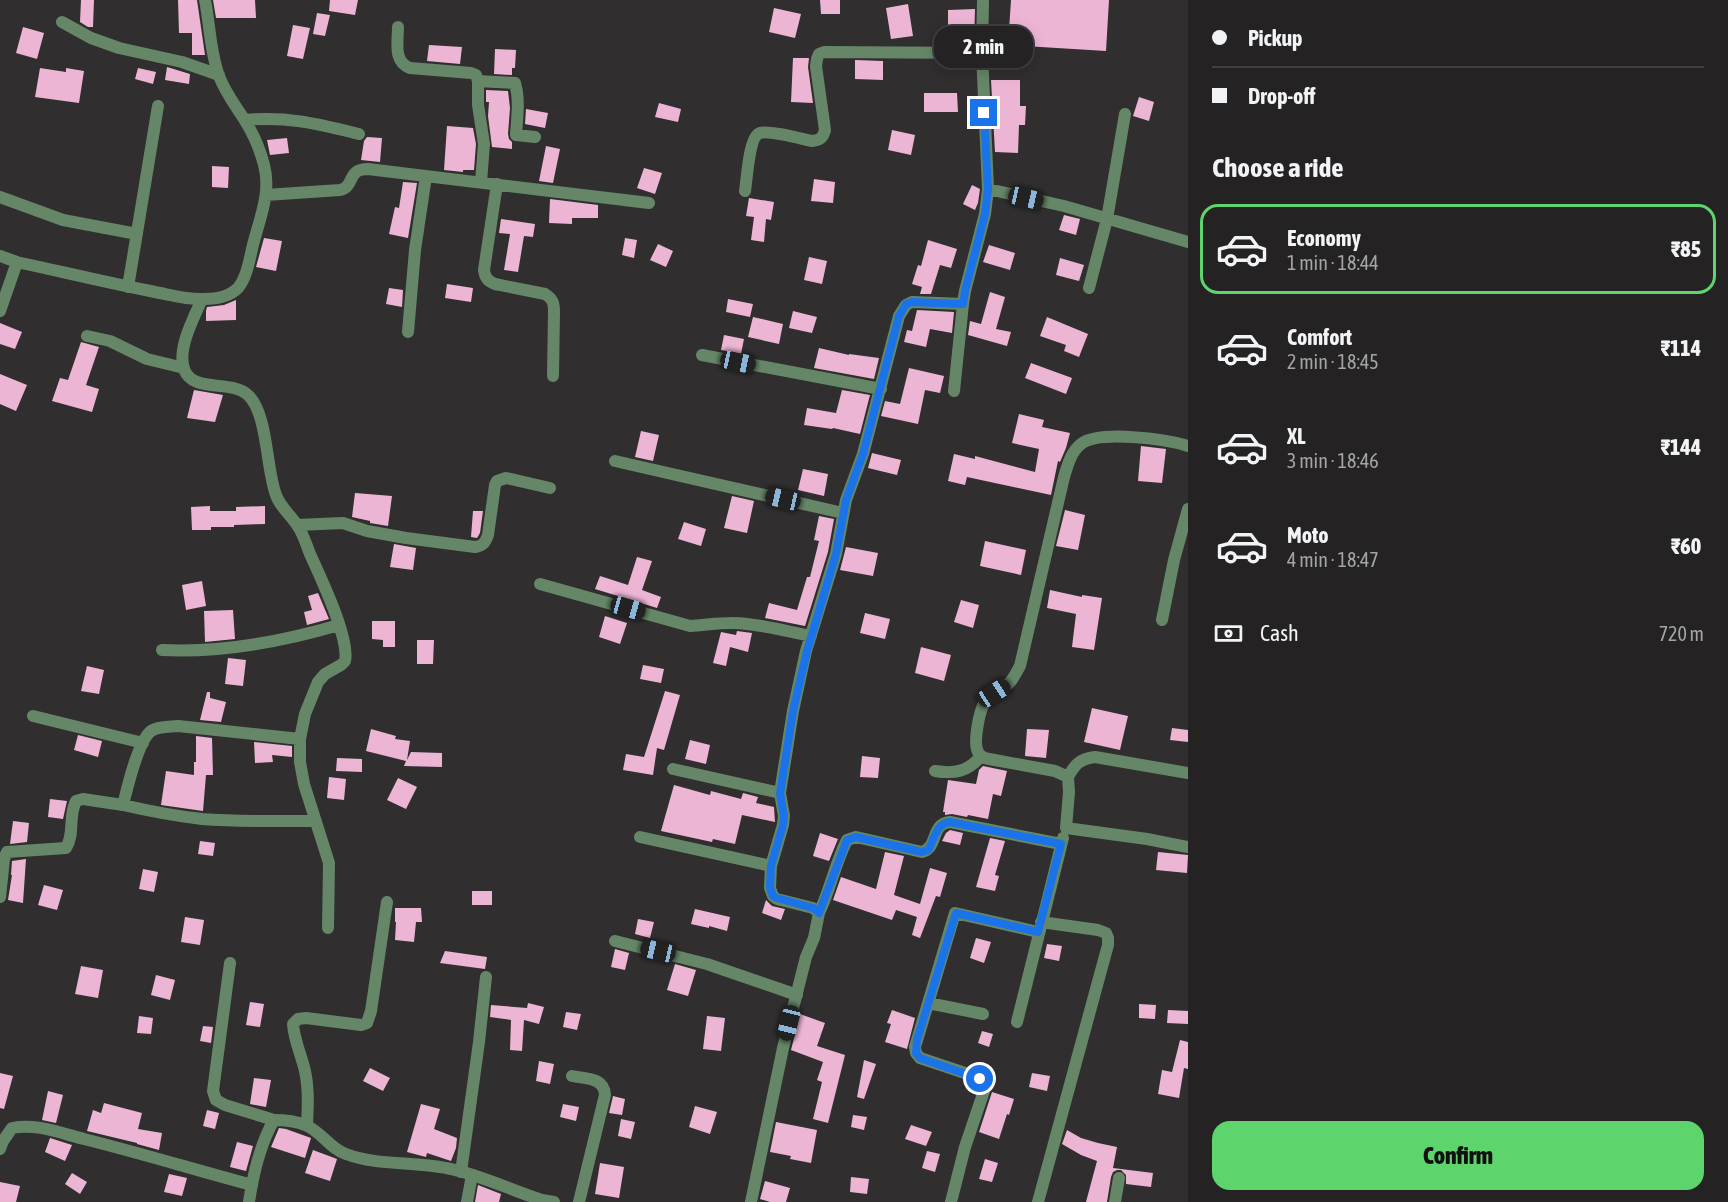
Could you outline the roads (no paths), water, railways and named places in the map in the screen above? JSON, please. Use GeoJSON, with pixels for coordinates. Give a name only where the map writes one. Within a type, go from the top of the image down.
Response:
{"type":"FeatureCollection","features":[{"type":"Feature","properties":{"kind":"street"},"geometry":{"type":"LineString","coordinates":[[0,256],[17,262],[128,287],[202,300],[227,295],[238,287],[244,275],[264,210],[267,186],[265,168],[258,146],[245,120],[230,99],[219,75],[212,51],[205,0]]}},
{"type":"Feature","properties":{"kind":"street"},"geometry":{"type":"LineString","coordinates":[[954,391],[965,291],[985,214],[988,189],[982,53],[983,0]]}},
{"type":"Feature","properties":{"kind":"street"},"geometry":{"type":"LineString","coordinates":[[62,22],[92,38],[119,48],[182,62],[219,75]]}},
{"type":"Feature","properties":{"kind":"street"},"geometry":{"type":"LineString","coordinates":[[398,27],[398,54],[403,66],[471,72],[476,75],[484,144],[481,182]]}},
{"type":"Feature","properties":{"kind":"street"},"geometry":{"type":"LineString","coordinates":[[745,191],[752,146],[754,138],[759,133],[767,132],[812,141],[820,140],[824,136],[816,66],[819,54],[824,52],[982,53]]}},
{"type":"Feature","properties":{"kind":"street"},"geometry":{"type":"LineString","coordinates":[[478,81],[515,83],[518,94],[516,135],[535,137]]}},
{"type":"Feature","properties":{"kind":"street"},"geometry":{"type":"LineString","coordinates":[[128,287],[158,106]]}},
{"type":"Feature","properties":{"kind":"street"},"geometry":{"type":"LineString","coordinates":[[1089,288],[1107,219],[1125,114]]}},
{"type":"Feature","properties":{"kind":"street"},"geometry":{"type":"LineString","coordinates":[[245,120],[291,119],[359,134]]}},
{"type":"Feature","properties":{"kind":"street"},"geometry":{"type":"LineString","coordinates":[[266,195],[340,190],[346,188],[353,174],[362,169],[649,203]]}},
{"type":"Feature","properties":{"kind":"street"},"geometry":{"type":"LineString","coordinates":[[408,332],[415,250],[426,176]]}},
{"type":"Feature","properties":{"kind":"street"},"geometry":{"type":"LineString","coordinates":[[497,184],[485,276],[488,281],[495,284],[551,297],[554,303],[553,376]]}},
{"type":"Feature","properties":{"kind":"street"},"geometry":{"type":"LineString","coordinates":[[988,189],[1064,206],[1188,242]]}},
{"type":"Feature","properties":{"kind":"street"},"geometry":{"type":"LineString","coordinates":[[0,197],[63,220],[137,234]]}},
{"type":"Feature","properties":{"kind":"street"},"geometry":{"type":"LineString","coordinates":[[0,311],[17,262]]}},
{"type":"Feature","properties":{"kind":"street"},"geometry":{"type":"LineString","coordinates":[[202,300],[186,335],[183,350],[184,368],[191,379],[203,384],[239,389],[249,396],[257,409],[276,496],[284,511],[297,525],[330,598],[346,648],[345,661],[325,674],[318,682],[306,714],[300,739],[300,762],[304,784],[329,862],[328,928]]}},
{"type":"Feature","properties":{"kind":"street"},"geometry":{"type":"LineString","coordinates":[[819,913],[813,908],[773,896],[770,888],[771,866],[783,825],[784,816],[780,794],[793,711],[811,636],[830,575],[846,500],[863,454],[899,316],[906,304],[912,302],[963,304]]}},
{"type":"Feature","properties":{"kind":"street"},"geometry":{"type":"LineString","coordinates":[[87,336],[110,342],[147,359],[184,368]]}},
{"type":"Feature","properties":{"kind":"street"},"geometry":{"type":"LineString","coordinates":[[702,355],[881,390]]}},
{"type":"Feature","properties":{"kind":"street"},"geometry":{"type":"LineString","coordinates":[[1068,777],[1055,771],[989,759],[981,756],[977,751],[976,743],[980,712],[985,701],[1010,682],[1020,666],[1064,477],[1072,452],[1084,442],[1110,437],[1139,437],[1174,441],[1188,446]]}},
{"type":"Feature","properties":{"kind":"street"},"geometry":{"type":"LineString","coordinates":[[615,460],[843,513]]}},
{"type":"Feature","properties":{"kind":"street"},"geometry":{"type":"LineString","coordinates":[[297,525],[343,523],[367,531],[475,547],[486,542],[497,481],[506,478],[550,488]]}},
{"type":"Feature","properties":{"kind":"street"},"geometry":{"type":"LineString","coordinates":[[1162,620],[1174,560],[1188,509]]}},
{"type":"Feature","properties":{"kind":"street"},"geometry":{"type":"LineString","coordinates":[[540,584],[690,626],[746,624],[811,636]]}},
{"type":"Feature","properties":{"kind":"street"},"geometry":{"type":"LineString","coordinates":[[162,650],[188,652],[261,644],[339,625]]}},
{"type":"Feature","properties":{"kind":"street"},"geometry":{"type":"LineString","coordinates":[[33,716],[143,743]]}},
{"type":"Feature","properties":{"kind":"street"},"geometry":{"type":"LineString","coordinates":[[123,805],[135,761],[152,730],[178,726],[300,739]]}},
{"type":"Feature","properties":{"kind":"street"},"geometry":{"type":"LineString","coordinates":[[935,771],[948,773],[963,771],[981,756]]}},
{"type":"Feature","properties":{"kind":"street"},"geometry":{"type":"LineString","coordinates":[[1017,1022],[1039,927],[1066,828],[1068,777],[1075,765],[1083,759],[1095,757],[1188,773]]}},
{"type":"Feature","properties":{"kind":"street"},"geometry":{"type":"LineString","coordinates":[[673,769],[780,794]]}},
{"type":"Feature","properties":{"kind":"street"},"geometry":{"type":"LineString","coordinates":[[0,897],[4,859],[7,852],[66,848],[70,843],[72,808],[75,801],[83,799],[200,818],[315,821]]}},
{"type":"Feature","properties":{"kind":"street"},"geometry":{"type":"LineString","coordinates":[[751,1202],[783,1048],[806,957],[814,938],[819,913],[847,840],[856,837],[922,852],[928,850],[939,827],[950,822],[1061,844]]}},
{"type":"Feature","properties":{"kind":"street"},"geometry":{"type":"LineString","coordinates":[[1066,828],[1188,847]]}},
{"type":"Feature","properties":{"kind":"street"},"geometry":{"type":"LineString","coordinates":[[640,837],[771,866]]}},
{"type":"Feature","properties":{"kind":"street"},"geometry":{"type":"LineString","coordinates":[[307,1125],[307,1083],[293,1024],[298,1019],[306,1018],[367,1023],[371,1011],[387,902]]}},
{"type":"Feature","properties":{"kind":"street"},"geometry":{"type":"LineString","coordinates":[[951,1202],[965,1147],[984,1091],[984,1084],[974,1076],[920,1058],[916,1053],[917,1040],[956,913],[1039,927],[1098,930],[1106,933],[1108,938],[1038,1202]]}},
{"type":"Feature","properties":{"kind":"street"},"geometry":{"type":"LineString","coordinates":[[615,941],[707,964],[797,995]]}},
{"type":"Feature","properties":{"kind":"street"},"geometry":{"type":"LineString","coordinates":[[230,963],[213,1091],[216,1100],[274,1120],[287,1120],[307,1125],[343,1154],[361,1159],[445,1168],[466,1173],[525,1195],[554,1202]]}},
{"type":"Feature","properties":{"kind":"street"},"geometry":{"type":"LineString","coordinates":[[467,1202],[466,1173],[486,977]]}},
{"type":"Feature","properties":{"kind":"street"},"geometry":{"type":"LineString","coordinates":[[928,1003],[983,1014]]}},
{"type":"Feature","properties":{"kind":"street"},"geometry":{"type":"LineString","coordinates":[[572,1076],[602,1083],[605,1095],[579,1202]]}},
{"type":"Feature","properties":{"kind":"street"},"geometry":{"type":"LineString","coordinates":[[249,1202],[266,1133],[274,1120]]}},
{"type":"Feature","properties":{"kind":"street"},"geometry":{"type":"LineString","coordinates":[[0,1149],[12,1128],[40,1127],[252,1185]]}},
{"type":"Feature","properties":{"kind":"street"},"geometry":{"type":"LineString","coordinates":[[1115,1202],[1119,1178]]}}]}
